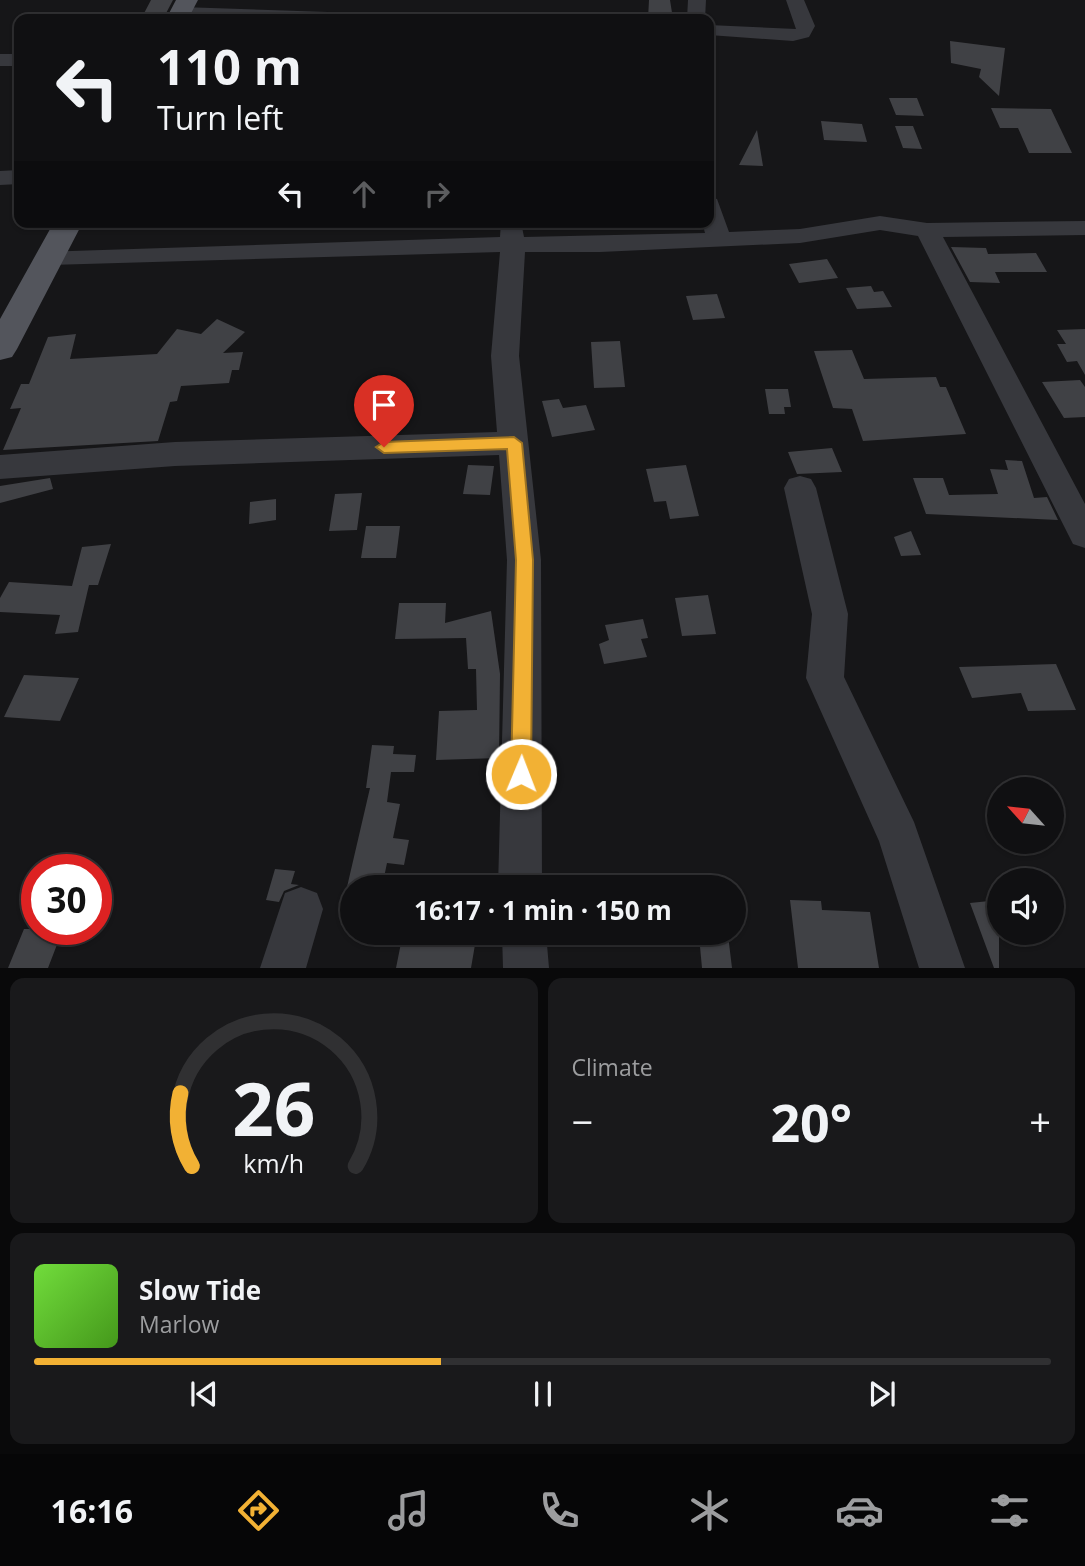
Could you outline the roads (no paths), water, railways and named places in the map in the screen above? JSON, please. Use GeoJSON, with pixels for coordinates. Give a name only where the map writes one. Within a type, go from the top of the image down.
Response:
{"type":"FeatureCollection","features":[{"type":"Feature","properties":{"kind":"main road"},"geometry":{"type":"LineString","coordinates":[[0,349],[66,228]]}},
{"type":"Feature","properties":{"kind":"street"},"geometry":{"type":"LineString","coordinates":[[714,30],[793,35],[803,33],[806,26],[795,0]]}},
{"type":"Feature","properties":{"kind":"street"},"geometry":{"type":"LineString","coordinates":[[182,11],[259,14]]}},
{"type":"Feature","properties":{"kind":"street"},"geometry":{"type":"LineString","coordinates":[[714,222],[719,239]]}},
{"type":"Feature","properties":{"kind":"street"},"geometry":{"type":"LineString","coordinates":[[50,257],[512,233],[600,245],[800,236],[880,223],[927,230],[1085,228]]}},
{"type":"Feature","properties":{"kind":"street"},"geometry":{"type":"LineString","coordinates":[[927,230],[1085,535]]}},
{"type":"Feature","properties":{"kind":"street"},"geometry":{"type":"LineString","coordinates":[[512,233],[505,356],[524,560],[520,875]]}},
{"type":"Feature","properties":{"kind":"street"},"geometry":{"type":"LineString","coordinates":[[0,467],[175,454],[514,443]]}},
{"type":"Feature","properties":{"kind":"street"},"geometry":{"type":"LineString","coordinates":[[800,488],[830,614],[825,678],[899,837],[942,968]]}},
{"type":"Feature","properties":{"kind":"street"},"geometry":{"type":"LineString","coordinates":[[283,968],[302,909]]}},
{"type":"Feature","properties":{"kind":"street"},"geometry":{"type":"LineString","coordinates":[[525,945],[526,968]]}}]}
